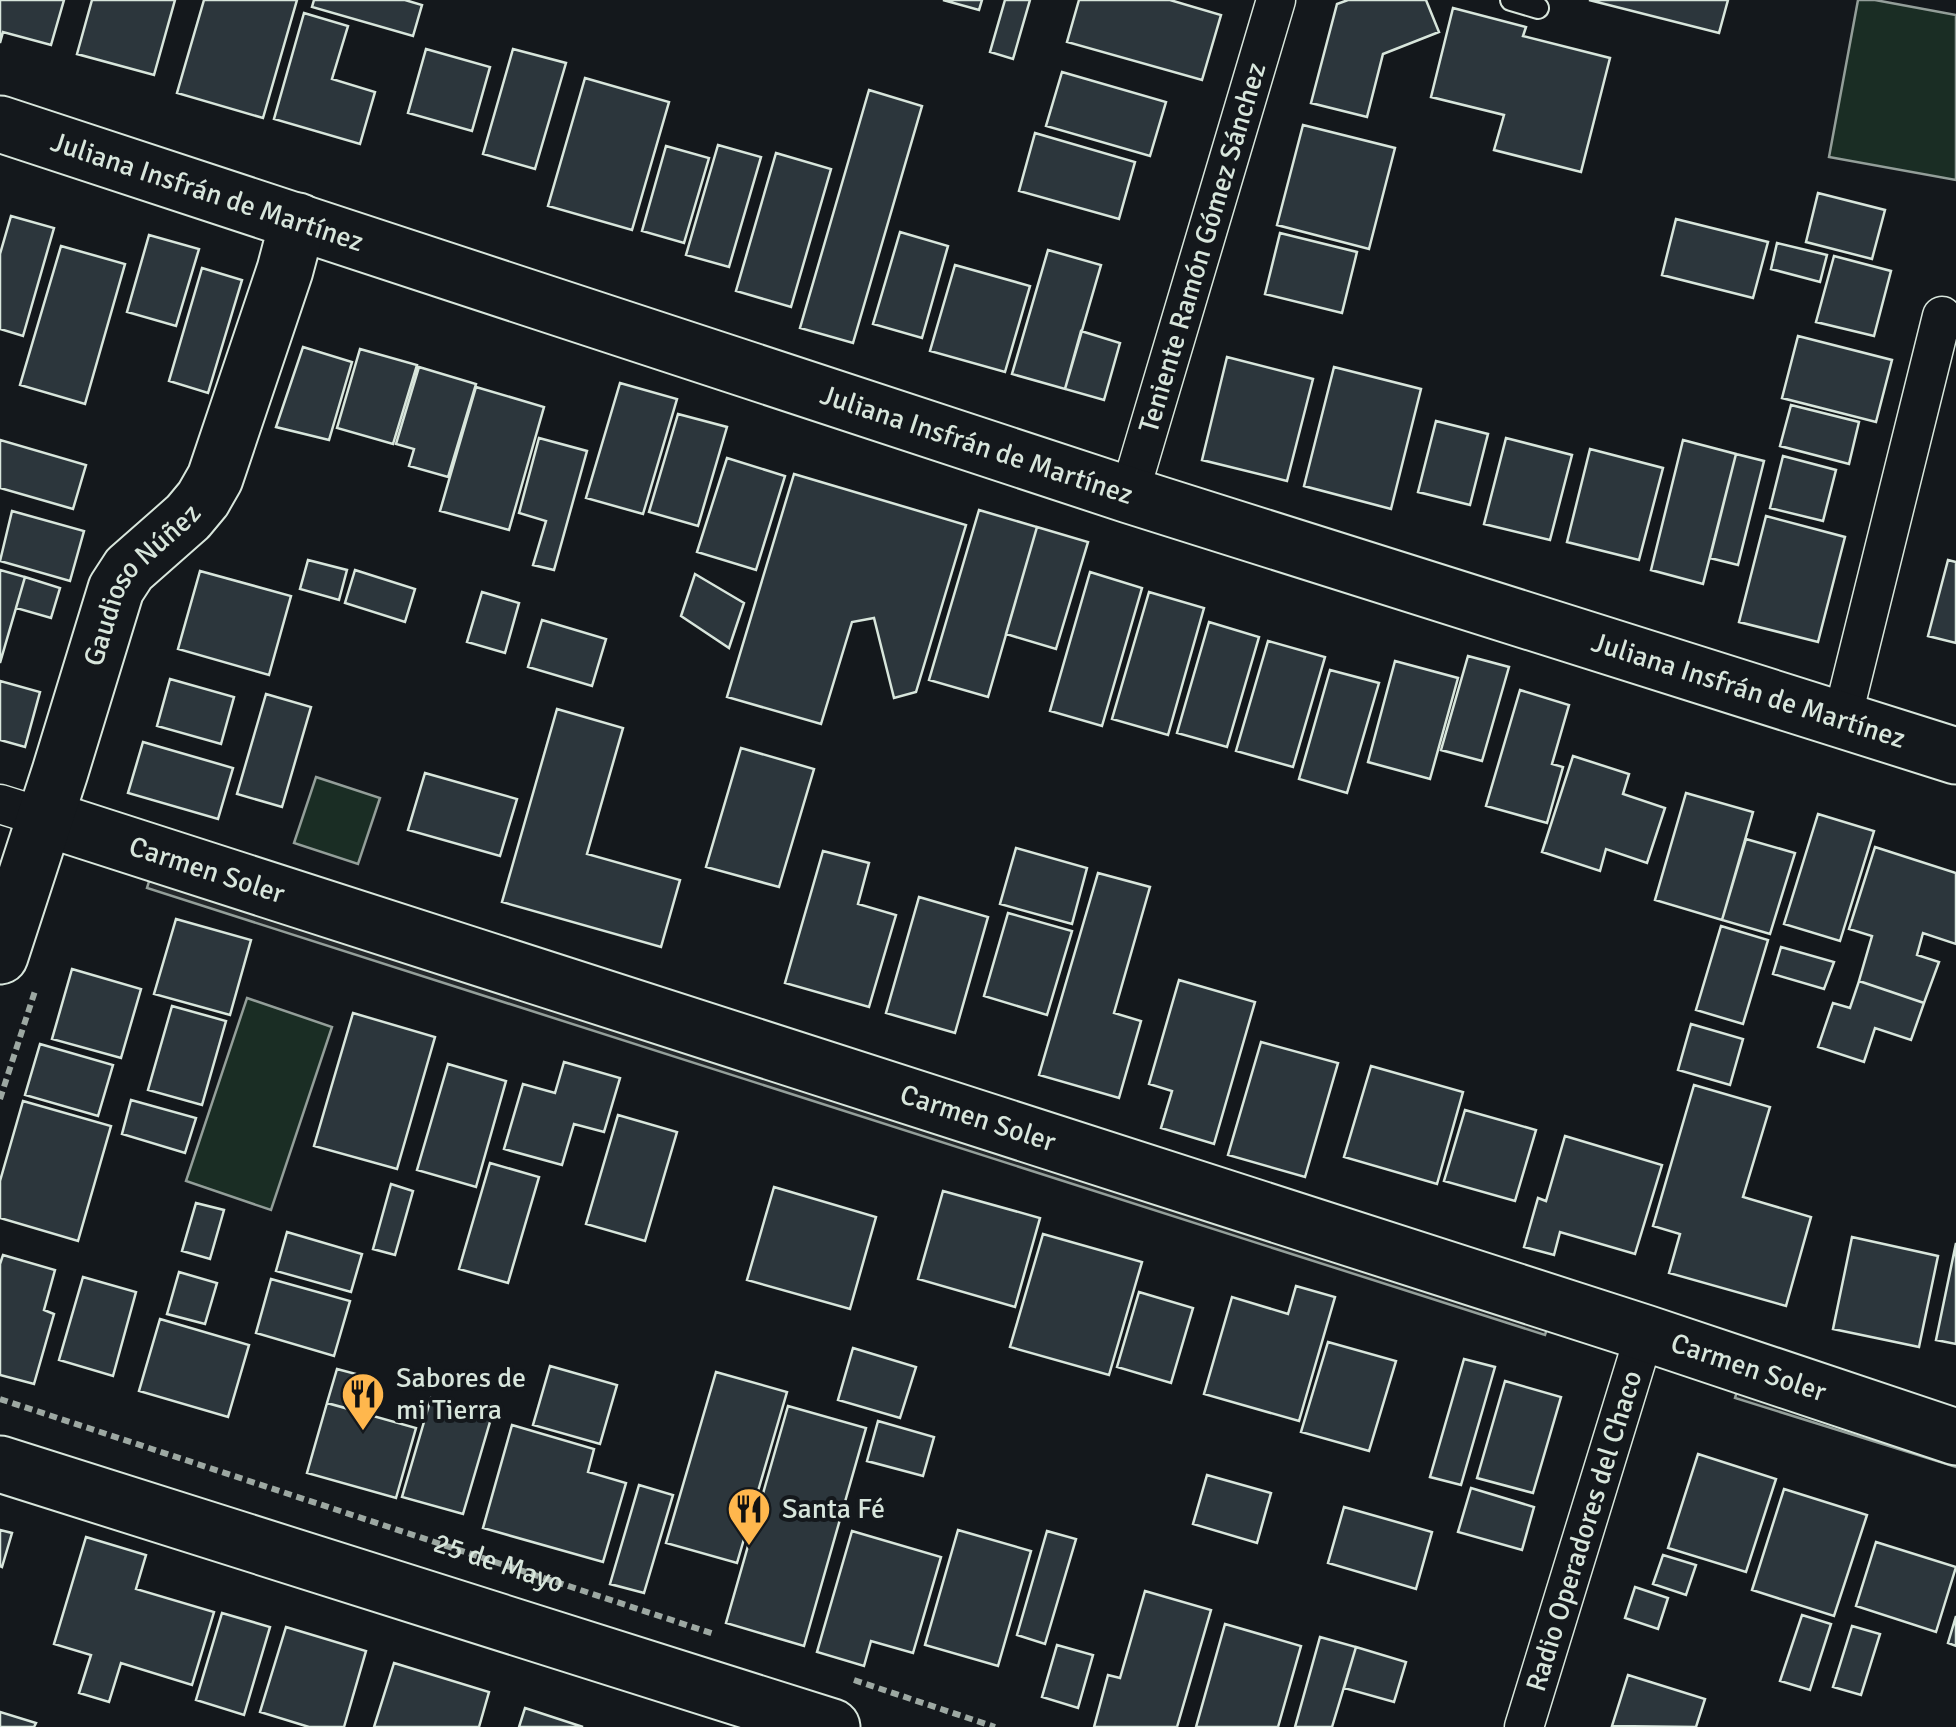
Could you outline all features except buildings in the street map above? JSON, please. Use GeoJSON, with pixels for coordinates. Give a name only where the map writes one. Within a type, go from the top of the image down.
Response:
{"type":"FeatureCollection","features":[{"type":"Feature","properties":{"kind":"street","name":"Teniente Ramón Gómez Sánchez"},"geometry":{"type":"LineString","coordinates":[[1129,494],[1276,0]]}},
{"type":"Feature","properties":{"kind":"street","name":"Juliana Insfrán de Martínez"},"geometry":{"type":"LineString","coordinates":[[0,124],[1129,494],[1956,756]]}},
{"type":"Feature","properties":{"kind":"street","name":"Gaudioso Núñez"},"geometry":{"type":"LineString","coordinates":[[0,956],[22,811],[116,588],[129,569],[188,517],[216,478],[286,270],[298,221]]}},
{"type":"Feature","properties":{"kind":"street"},"geometry":{"type":"LineString","coordinates":[[1842,719],[1942,316]]}},
{"type":"Feature","properties":{"kind":"street","name":"Carmen Soler"},"geometry":{"type":"LineString","coordinates":[[22,811],[1956,1437]]}},
{"type":"Feature","properties":{"kind":"street","name":"Radio Operadores del Chaco"},"geometry":{"type":"LineString","coordinates":[[1524,1727],[1645,1334]]}},
{"type":"Feature","properties":{"kind":"street","name":"25 de Mayo"},"geometry":{"type":"LineString","coordinates":[[0,1464],[839,1702]]}},
{"type":"Feature","properties":{"kind":"lane"},"geometry":{"type":"LineString","coordinates":[[1511,0],[1538,8]]}},
{"type":"Feature","properties":{"kind":"path","name":"25 de Mayo"},"geometry":{"type":"LineString","coordinates":[[0,1398],[714,1634]]}},
{"type":"Feature","properties":{"kind":"path"},"geometry":{"type":"LineString","coordinates":[[839,1702],[995,1727]]}},
{"type":"Feature","properties":{"kind":"green space"},"geometry":{"type":"Polygon","coordinates":[[[1858,0],[1956,15],[1956,180],[1829,157],[1858,0]]]}},
{"type":"Feature","properties":{"kind":"green space"},"geometry":{"type":"Polygon","coordinates":[[[316,777],[380,798],[358,864],[294,843],[316,777]]]}},
{"type":"Feature","properties":{"kind":"green space"},"geometry":{"type":"Polygon","coordinates":[[[247,998],[332,1027],[271,1210],[186,1181],[247,998]]]}},
{"type":"Feature","properties":{"kind":"shaded area"},"geometry":{"type":"Polygon","coordinates":[[[151,875],[1549,1322],[1545,1335],[147,888],[151,875]]]}},
{"type":"Feature","properties":{"kind":"shaded area"},"geometry":{"type":"Polygon","coordinates":[[[1738,1388],[1956,1456],[1956,1467],[1735,1398],[1738,1388]]]}},
{"type":"Feature","properties":{"kind":"place","name":"Sabores de mi Tierra"},"geometry":{"type":"Point","coordinates":[363,1432]}},
{"type":"Feature","properties":{"kind":"place","name":"Santa Fé"},"geometry":{"type":"Point","coordinates":[749,1547]}}]}
